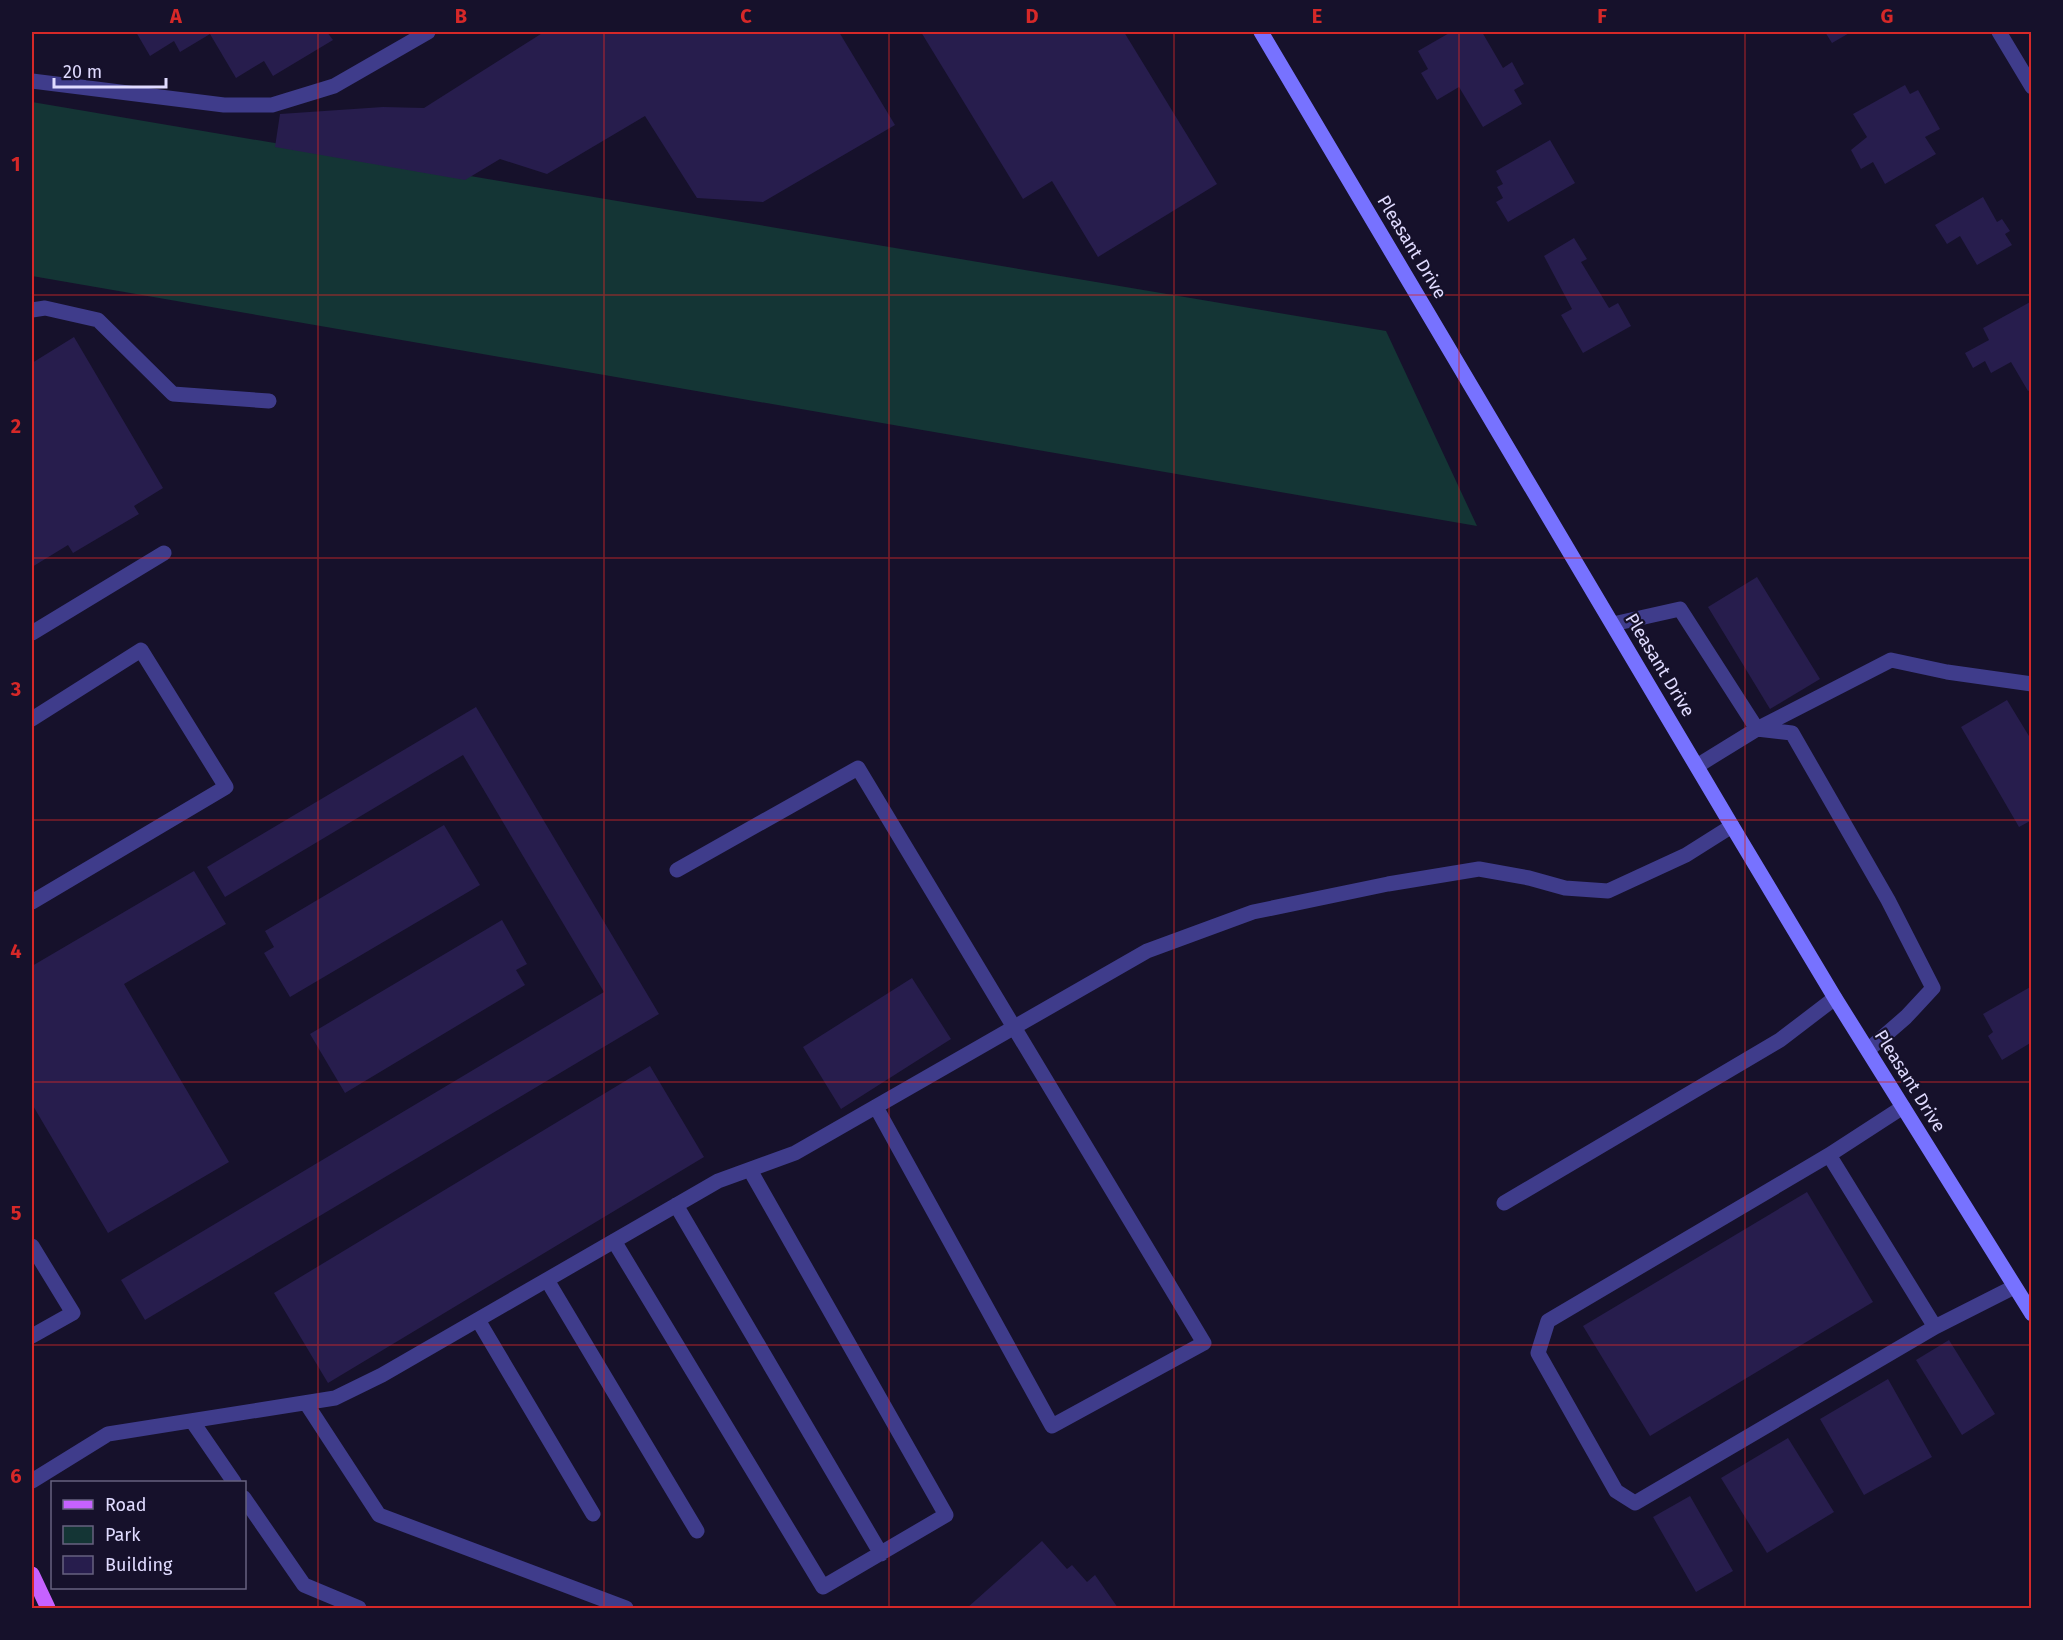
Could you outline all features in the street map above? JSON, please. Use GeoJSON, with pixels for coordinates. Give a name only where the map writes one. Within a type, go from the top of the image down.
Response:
{"type":"FeatureCollection","features":[{"type":"Feature","properties":{"kind":"main road"},"geometry":{"type":"LineString","coordinates":[[32,1575],[48,1608]]}},
{"type":"Feature","properties":{"kind":"street"},"geometry":{"type":"LineString","coordinates":[[32,81],[224,105],[272,105],[334,86],[429,32]]}},
{"type":"Feature","properties":{"kind":"street","name":"Pleasant Drive"},"geometry":{"type":"LineString","coordinates":[[1261,32],[1835,998],[2031,1314]]}},
{"type":"Feature","properties":{"kind":"street"},"geometry":{"type":"LineString","coordinates":[[1999,32],[2031,87]]}},
{"type":"Feature","properties":{"kind":"street"},"geometry":{"type":"LineString","coordinates":[[32,310],[45,308],[98,320],[173,394],[269,401]]}},
{"type":"Feature","properties":{"kind":"street"},"geometry":{"type":"LineString","coordinates":[[32,633],[164,553]]}},
{"type":"Feature","properties":{"kind":"street"},"geometry":{"type":"LineString","coordinates":[[1613,624],[1680,609],[1757,729],[1792,734],[1888,900],[1933,988],[1906,1017],[1868,1050]]}},
{"type":"Feature","properties":{"kind":"street"},"geometry":{"type":"LineString","coordinates":[[32,719],[141,650],[226,787],[32,902]]}},
{"type":"Feature","properties":{"kind":"street"},"geometry":{"type":"LineString","coordinates":[[1697,766],[1757,729],[1891,660],[1947,672],[2031,684]]}},
{"type":"Feature","properties":{"kind":"street"},"geometry":{"type":"LineString","coordinates":[[677,870],[858,768],[1204,1342],[1052,1426],[876,1107]]}},
{"type":"Feature","properties":{"kind":"street"},"geometry":{"type":"LineString","coordinates":[[32,1481],[108,1434],[335,1398],[382,1375],[718,1181],[795,1153],[1147,951],[1253,912],[1388,884],[1479,869],[1529,878],[1565,888],[1608,891],[1686,855],[1732,826]]}},
{"type":"Feature","properties":{"kind":"street"},"geometry":{"type":"LineString","coordinates":[[1504,1203],[1780,1040],[1835,998]]}},
{"type":"Feature","properties":{"kind":"street"},"geometry":{"type":"LineString","coordinates":[[1903,1107],[1829,1155],[1548,1321],[1538,1353],[1616,1491],[1635,1503],[1935,1327],[2014,1287]]}},
{"type":"Feature","properties":{"kind":"street"},"geometry":{"type":"LineString","coordinates":[[1829,1155],[1935,1327]]}},
{"type":"Feature","properties":{"kind":"street"},"geometry":{"type":"LineString","coordinates":[[614,1241],[823,1587],[946,1515],[750,1170]]}},
{"type":"Feature","properties":{"kind":"street"},"geometry":{"type":"LineString","coordinates":[[676,1205],[880,1554]]}},
{"type":"Feature","properties":{"kind":"street"},"geometry":{"type":"LineString","coordinates":[[32,1246],[73,1313],[32,1336]]}},
{"type":"Feature","properties":{"kind":"street"},"geometry":{"type":"LineString","coordinates":[[547,1280],[697,1531]]}},
{"type":"Feature","properties":{"kind":"street"},"geometry":{"type":"LineString","coordinates":[[478,1320],[593,1514]]}},
{"type":"Feature","properties":{"kind":"street"},"geometry":{"type":"LineString","coordinates":[[306,1403],[379,1515],[626,1608]]}},
{"type":"Feature","properties":{"kind":"street"},"geometry":{"type":"LineString","coordinates":[[192,1421],[233,1481]]}},
{"type":"Feature","properties":{"kind":"street"},"geometry":{"type":"LineString","coordinates":[[246,1501],[304,1585],[359,1608]]}},
{"type":"Feature","properties":{"kind":"green space"},"geometry":{"type":"Polygon","coordinates":[[[32,102],[1386,331],[1477,526],[32,276],[32,102]]]}},
{"type":"Feature","properties":{"kind":"building"},"geometry":{"type":"Polygon","coordinates":[[[136,32],[327,32],[333,40],[273,76],[264,61],[236,78],[210,34],[180,52],[174,41],[150,56],[136,32]]]}},
{"type":"Feature","properties":{"kind":"building"},"geometry":{"type":"Polygon","coordinates":[[[544,32],[839,32],[895,125],[763,202],[697,198],[645,116],[547,174],[500,159],[465,180],[275,147],[280,114],[383,107],[424,108],[544,32]]]}},
{"type":"Feature","properties":{"kind":"building"},"geometry":{"type":"Polygon","coordinates":[[[921,32],[1124,32],[1217,184],[1098,257],[1052,181],[1023,199],[921,32]]]}},
{"type":"Feature","properties":{"kind":"building"},"geometry":{"type":"Polygon","coordinates":[[[1451,32],[1482,32],[1503,68],[1512,62],[1524,84],[1514,90],[1522,104],[1483,127],[1459,87],[1437,100],[1421,73],[1428,69],[1418,51],[1451,32]]]}},
{"type":"Feature","properties":{"kind":"building"},"geometry":{"type":"Polygon","coordinates":[[[1825,32],[1851,32],[1832,43],[1825,32]]]}},
{"type":"Feature","properties":{"kind":"building"},"geometry":{"type":"Polygon","coordinates":[[[1905,85],[1910,94],[1918,90],[1940,129],[1925,137],[1936,154],[1885,184],[1873,162],[1861,169],[1851,150],[1867,137],[1853,114],[1905,85]]]}},
{"type":"Feature","properties":{"kind":"building"},"geometry":{"type":"Polygon","coordinates":[[[1550,140],[1575,183],[1508,222],[1496,202],[1503,198],[1497,187],[1503,184],[1496,171],[1550,140]]]}},
{"type":"Feature","properties":{"kind":"building"},"geometry":{"type":"Polygon","coordinates":[[[1983,197],[1997,222],[2002,219],[2010,231],[2005,234],[2012,245],[1977,265],[1960,236],[1947,244],[1935,225],[1983,197]]]}},
{"type":"Feature","properties":{"kind":"building"},"geometry":{"type":"Polygon","coordinates":[[[1574,238],[1587,259],[1581,262],[1609,308],[1618,303],[1631,326],[1583,353],[1561,315],[1572,309],[1544,256],[1574,238]]]}},
{"type":"Feature","properties":{"kind":"building"},"geometry":{"type":"Polygon","coordinates":[[[2032,301],[2032,389],[2028,391],[2011,362],[1991,373],[1985,361],[1973,368],[1965,353],[1989,340],[1983,328],[2032,301]]]}},
{"type":"Feature","properties":{"kind":"building"},"geometry":{"type":"Polygon","coordinates":[[[74,337],[163,488],[134,506],[139,514],[73,553],[68,545],[32,567],[32,363],[74,337]]]}},
{"type":"Feature","properties":{"kind":"building"},"geometry":{"type":"Polygon","coordinates":[[[1757,577],[1820,679],[1770,709],[1708,607],[1757,577]]]}},
{"type":"Feature","properties":{"kind":"building"},"geometry":{"type":"Polygon","coordinates":[[[2007,700],[2032,741],[2032,820],[2019,827],[1961,727],[2007,700]]]}},
{"type":"Feature","properties":{"kind":"building"},"geometry":{"type":"Polygon","coordinates":[[[476,707],[659,1014],[145,1320],[121,1280],[604,992],[463,755],[225,897],[207,867],[476,707]]]}},
{"type":"Feature","properties":{"kind":"building"},"geometry":{"type":"Polygon","coordinates":[[[444,825],[480,885],[290,997],[264,953],[274,947],[265,931],[444,825]]]}},
{"type":"Feature","properties":{"kind":"building"},"geometry":{"type":"Polygon","coordinates":[[[194,871],[226,924],[124,984],[229,1162],[108,1233],[32,1104],[32,966],[194,871]]]}},
{"type":"Feature","properties":{"kind":"building"},"geometry":{"type":"Polygon","coordinates":[[[502,920],[527,964],[516,970],[525,985],[345,1093],[310,1034],[502,920]]]}},
{"type":"Feature","properties":{"kind":"building"},"geometry":{"type":"Polygon","coordinates":[[[912,978],[951,1039],[841,1109],[803,1047],[912,978]]]}},
{"type":"Feature","properties":{"kind":"building"},"geometry":{"type":"Polygon","coordinates":[[[2032,986],[2032,1042],[2002,1060],[1988,1036],[1993,1032],[1983,1014],[2032,986]]]}},
{"type":"Feature","properties":{"kind":"building"},"geometry":{"type":"Polygon","coordinates":[[[650,1066],[704,1157],[328,1383],[274,1293],[650,1066]]]}},
{"type":"Feature","properties":{"kind":"building"},"geometry":{"type":"Polygon","coordinates":[[[1807,1192],[1873,1302],[1650,1436],[1583,1326],[1807,1192]]]}},
{"type":"Feature","properties":{"kind":"building"},"geometry":{"type":"Polygon","coordinates":[[[1949,1340],[1995,1414],[1962,1435],[1916,1360],[1949,1340]]]}},
{"type":"Feature","properties":{"kind":"building"},"geometry":{"type":"Polygon","coordinates":[[[1888,1379],[1932,1457],[1864,1495],[1820,1419],[1888,1379]]]}},
{"type":"Feature","properties":{"kind":"building"},"geometry":{"type":"Polygon","coordinates":[[[1788,1438],[1834,1512],[1767,1553],[1721,1478],[1788,1438]]]}},
{"type":"Feature","properties":{"kind":"building"},"geometry":{"type":"Polygon","coordinates":[[[1690,1496],[1733,1571],[1696,1592],[1653,1517],[1690,1496]]]}},
{"type":"Feature","properties":{"kind":"building"},"geometry":{"type":"Polygon","coordinates":[[[1042,1541],[1067,1569],[1072,1565],[1087,1582],[1095,1575],[1118,1608],[967,1608],[1042,1541]]]}}]}
